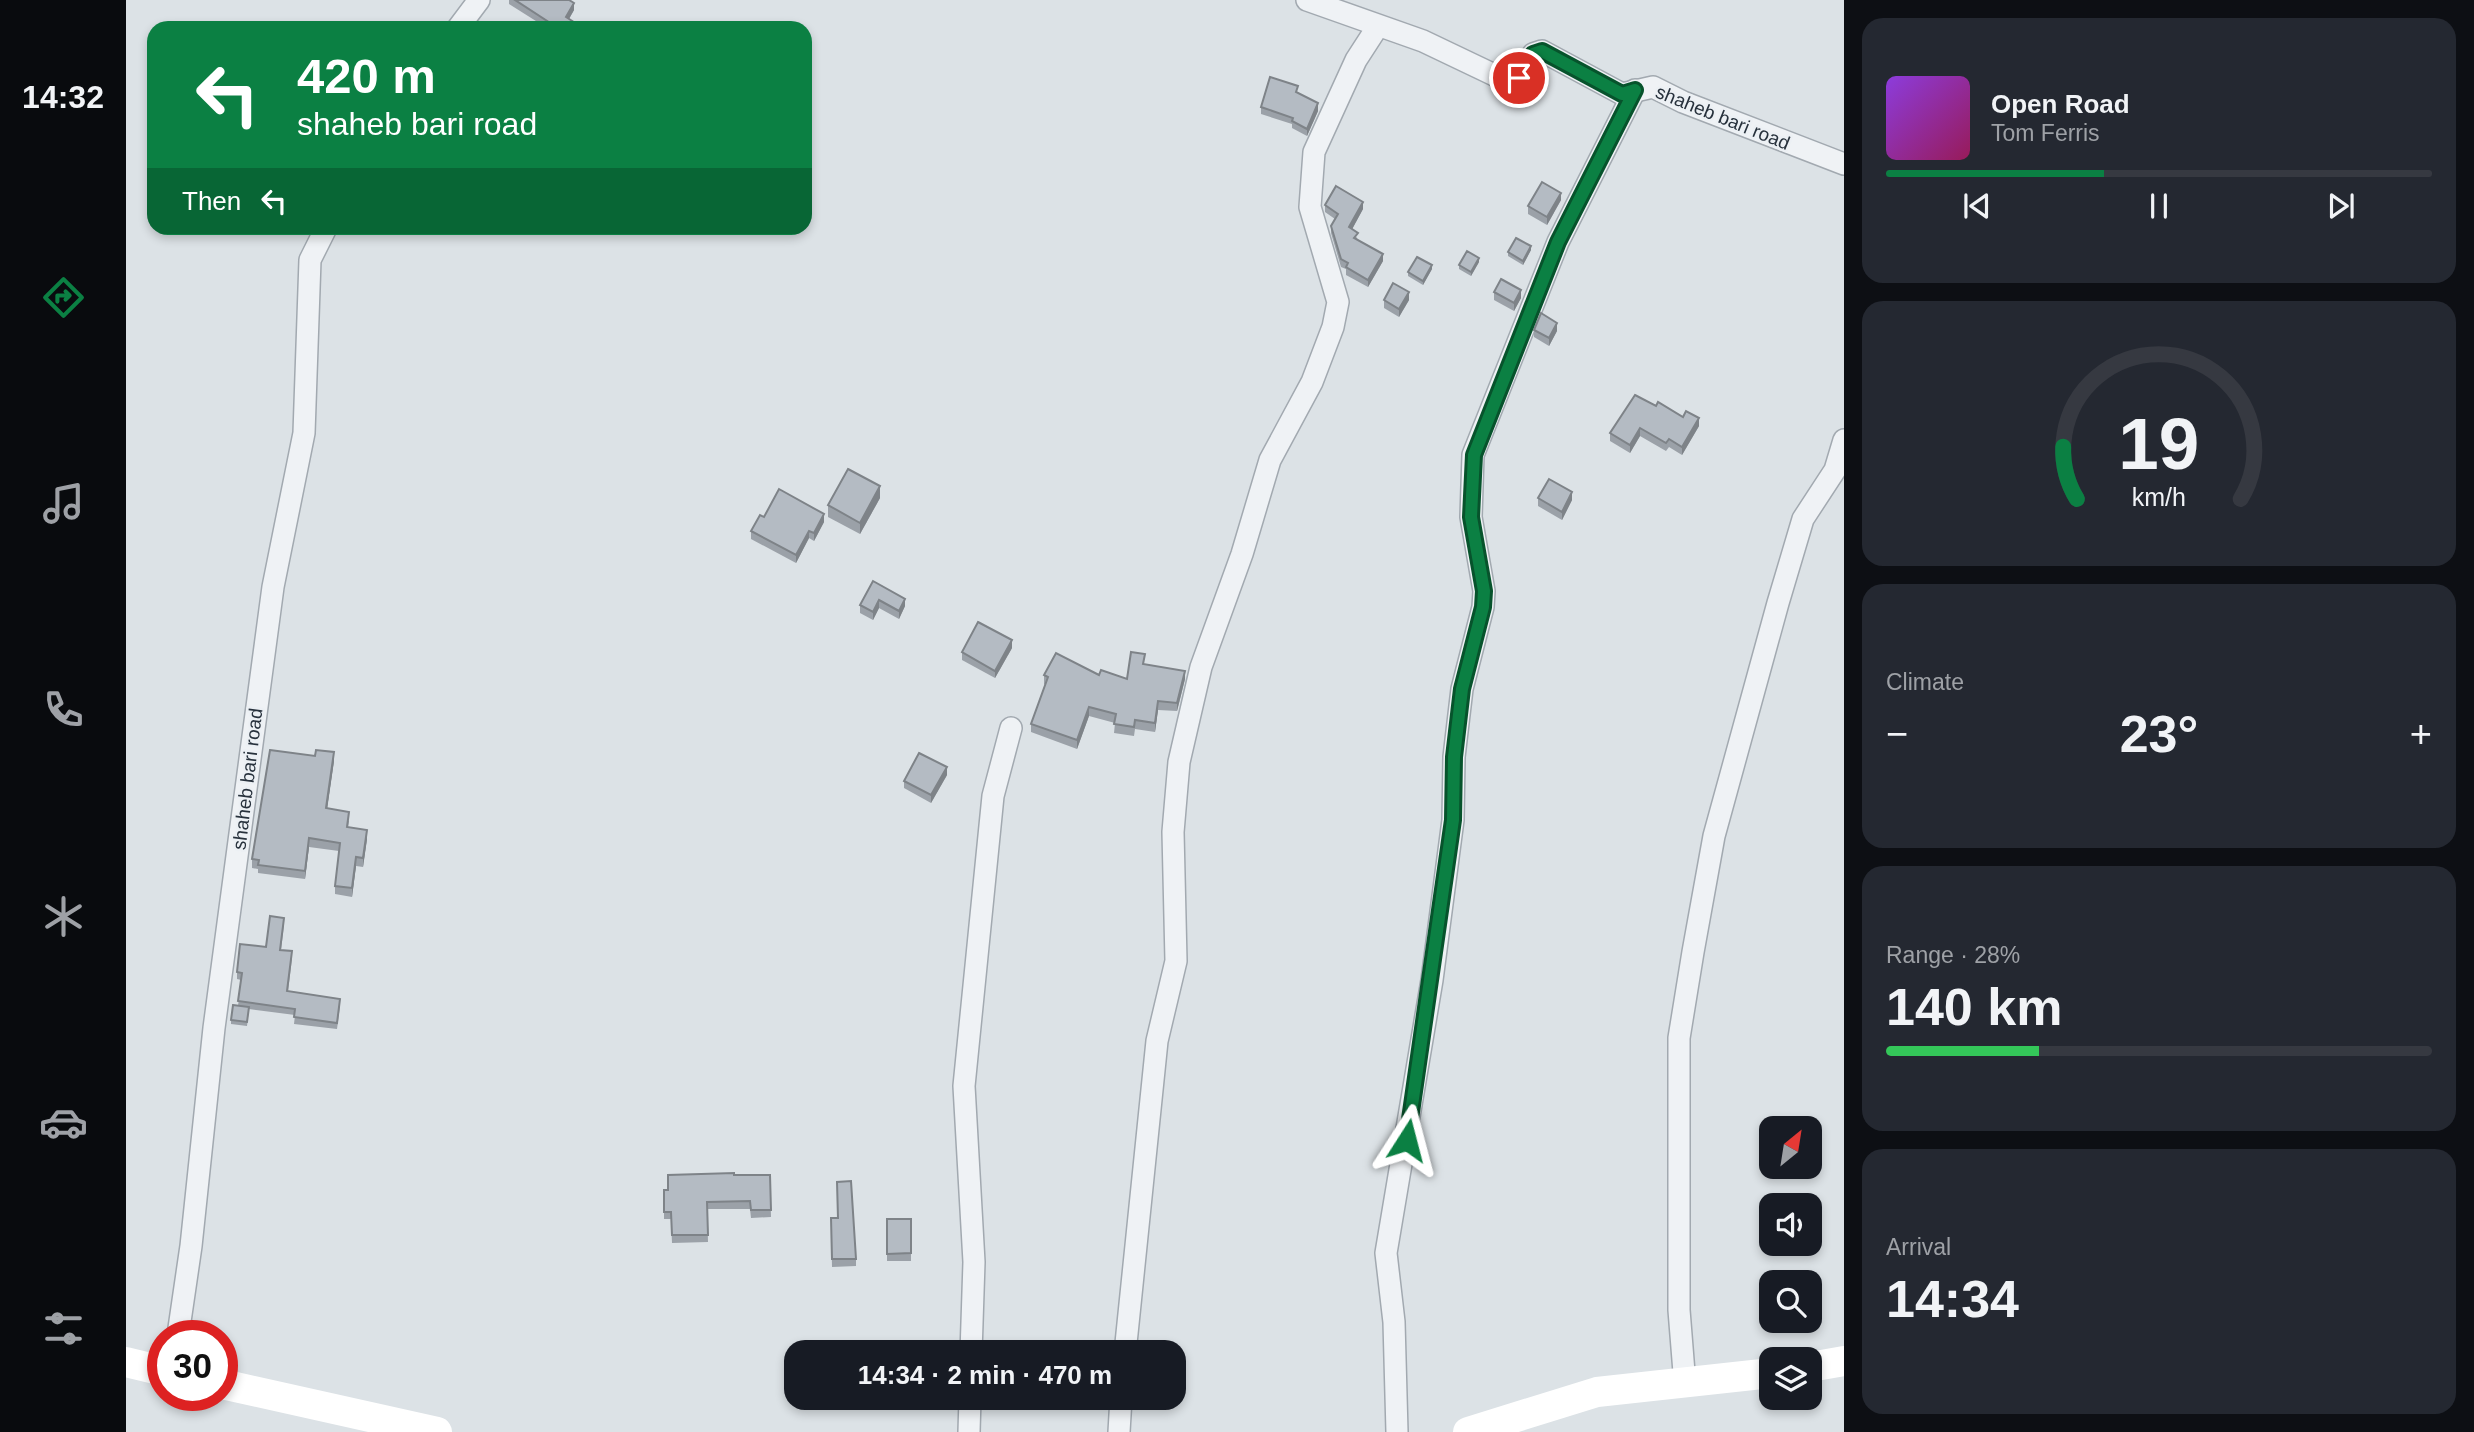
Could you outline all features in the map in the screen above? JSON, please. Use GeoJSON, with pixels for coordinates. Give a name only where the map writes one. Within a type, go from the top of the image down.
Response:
{"type":"FeatureCollection","features":[{"type":"Feature","properties":{"kind":"street"},"geometry":{"type":"LineString","coordinates":[[463,21],[478,0]]}},
{"type":"Feature","properties":{"kind":"street","name":"shaheb bari road"},"geometry":{"type":"LineString","coordinates":[[1307,0],[1423,41],[1511,83],[1519,78],[1533,54],[1542,51],[1622,94],[1653,87],[1683,102],[1844,164]]}},
{"type":"Feature","properties":{"kind":"street"},"geometry":{"type":"LineString","coordinates":[[1126,1340],[1157,1041],[1175,961],[1174,832],[1179,762],[1201,667],[1242,554],[1270,460],[1312,382],[1334,327],[1338,302],[1310,207],[1314,152],[1356,60],[1378,26]]}},
{"type":"Feature","properties":{"kind":"street"},"geometry":{"type":"LineString","coordinates":[[1397,1432],[1394,1322],[1386,1253],[1432,981],[1453,820],[1454,757],[1462,689],[1483,607],[1484,591],[1471,517],[1474,455],[1558,242],[1635,90]]}},
{"type":"Feature","properties":{"kind":"street","name":"shaheb bari road"},"geometry":{"type":"LineString","coordinates":[[180,1320],[191,1246],[214,1028],[273,587],[304,433],[310,260],[322,235]]}},
{"type":"Feature","properties":{"kind":"street"},"geometry":{"type":"LineString","coordinates":[[1685,1385],[1679,1310],[1679,1038],[1691,964],[1714,836],[1778,603],[1803,519],[1835,470],[1844,440]]}},
{"type":"Feature","properties":{"kind":"street"},"geometry":{"type":"LineString","coordinates":[[971,1340],[974,1262],[964,1086],[993,796],[1011,728]]}},
{"type":"Feature","properties":{"kind":"street"},"geometry":{"type":"LineString","coordinates":[[1822,1365],[1844,1361]]}},
{"type":"Feature","properties":{"kind":"street"},"geometry":{"type":"LineString","coordinates":[[126,1362],[147,1367]]}},
{"type":"Feature","properties":{"kind":"street"},"geometry":{"type":"LineString","coordinates":[[1468,1432],[1597,1392],[1685,1385],[1759,1375]]}},
{"type":"Feature","properties":{"kind":"street"},"geometry":{"type":"LineString","coordinates":[[238,1388],[437,1432]]}},
{"type":"Feature","properties":{"kind":"street"},"geometry":{"type":"LineString","coordinates":[[968,1432],[969,1410]]}},
{"type":"Feature","properties":{"kind":"street"},"geometry":{"type":"LineString","coordinates":[[1119,1432],[1120,1410]]}},
{"type":"Feature","properties":{"kind":"building"},"geometry":{"type":"Polygon","coordinates":[[[515,0],[569,0],[574,3],[566,17],[572,21],[547,21],[515,0]]]}},
{"type":"Feature","properties":{"kind":"building"},"geometry":{"type":"Polygon","coordinates":[[[1270,77],[1298,86],[1296,92],[1318,103],[1307,129],[1292,121],[1293,118],[1261,107],[1270,77]]]}},
{"type":"Feature","properties":{"kind":"building"},"geometry":{"type":"Polygon","coordinates":[[[1542,182],[1561,193],[1547,217],[1528,206],[1542,182]]]}},
{"type":"Feature","properties":{"kind":"building"},"geometry":{"type":"Polygon","coordinates":[[[1336,186],[1363,202],[1349,227],[1358,233],[1354,238],[1383,254],[1368,280],[1346,267],[1348,263],[1341,259],[1331,226],[1338,214],[1325,205],[1336,186]]]}},
{"type":"Feature","properties":{"kind":"building"},"geometry":{"type":"Polygon","coordinates":[[[1516,238],[1531,246],[1523,261],[1508,252],[1516,238]]]}},
{"type":"Feature","properties":{"kind":"building"},"geometry":{"type":"Polygon","coordinates":[[[1467,251],[1479,258],[1471,272],[1459,265],[1467,251]]]}},
{"type":"Feature","properties":{"kind":"building"},"geometry":{"type":"Polygon","coordinates":[[[1417,257],[1432,265],[1423,281],[1408,272],[1417,257]]]}},
{"type":"Feature","properties":{"kind":"building"},"geometry":{"type":"Polygon","coordinates":[[[1501,279],[1521,290],[1514,303],[1494,292],[1501,279]]]}},
{"type":"Feature","properties":{"kind":"building"},"geometry":{"type":"Polygon","coordinates":[[[1393,283],[1409,292],[1399,309],[1384,300],[1393,283]]]}},
{"type":"Feature","properties":{"kind":"building"},"geometry":{"type":"Polygon","coordinates":[[[1541,313],[1557,323],[1549,338],[1534,330],[1541,313]]]}},
{"type":"Feature","properties":{"kind":"building"},"geometry":{"type":"Polygon","coordinates":[[[1635,395],[1656,406],[1658,402],[1683,417],[1686,411],[1699,418],[1682,447],[1669,439],[1666,443],[1640,428],[1630,445],[1610,433],[1635,395]]]}},
{"type":"Feature","properties":{"kind":"building"},"geometry":{"type":"Polygon","coordinates":[[[848,469],[880,486],[860,523],[828,505],[848,469]]]}},
{"type":"Feature","properties":{"kind":"building"},"geometry":{"type":"Polygon","coordinates":[[[1549,479],[1572,492],[1562,512],[1538,498],[1549,479]]]}},
{"type":"Feature","properties":{"kind":"building"},"geometry":{"type":"Polygon","coordinates":[[[779,489],[824,514],[814,533],[809,531],[796,555],[751,531],[760,515],[764,517],[779,489]]]}},
{"type":"Feature","properties":{"kind":"building"},"geometry":{"type":"Polygon","coordinates":[[[873,581],[905,599],[899,611],[879,600],[873,612],[860,605],[873,581]]]}},
{"type":"Feature","properties":{"kind":"building"},"geometry":{"type":"Polygon","coordinates":[[[978,622],[1012,640],[995,671],[962,652],[978,622]]]}},
{"type":"Feature","properties":{"kind":"building"},"geometry":{"type":"Polygon","coordinates":[[[1131,652],[1145,654],[1143,664],[1185,671],[1177,703],[1158,701],[1155,723],[1135,720],[1134,727],[1114,724],[1116,714],[1089,707],[1077,740],[1031,724],[1048,677],[1044,675],[1056,653],[1099,675],[1101,670],[1127,679],[1131,652]]]}},
{"type":"Feature","properties":{"kind":"building"},"geometry":{"type":"Polygon","coordinates":[[[270,750],[315,756],[316,750],[334,752],[326,808],[349,812],[347,827],[367,830],[363,858],[356,857],[352,888],[335,886],[340,843],[309,838],[305,871],[258,865],[259,860],[252,859],[270,750]]]}},
{"type":"Feature","properties":{"kind":"building"},"geometry":{"type":"Polygon","coordinates":[[[919,753],[947,767],[931,795],[904,781],[919,753]]]}},
{"type":"Feature","properties":{"kind":"building"},"geometry":{"type":"Polygon","coordinates":[[[270,916],[284,918],[280,950],[292,951],[287,991],[340,999],[337,1023],[294,1017],[295,1009],[238,1001],[242,973],[237,972],[240,944],[266,947],[270,916]]]}},
{"type":"Feature","properties":{"kind":"building"},"geometry":{"type":"Polygon","coordinates":[[[233,1005],[249,1007],[247,1022],[231,1020],[233,1005]]]}},
{"type":"Feature","properties":{"kind":"building"},"geometry":{"type":"Polygon","coordinates":[[[668,1175],[770,1175],[771,1210],[751,1210],[750,1201],[707,1202],[708,1235],[672,1235],[671,1212],[664,1212],[664,1190],[668,1190],[668,1175]]]}},
{"type":"Feature","properties":{"kind":"building"},"geometry":{"type":"Polygon","coordinates":[[[851,1181],[856,1259],[832,1259],[831,1218],[838,1218],[837,1182],[851,1181]]]}},
{"type":"Feature","properties":{"kind":"building"},"geometry":{"type":"Polygon","coordinates":[[[887,1219],[911,1219],[911,1253],[887,1254],[887,1219]]]}},
{"type":"Feature","properties":{"kind":"route"},"geometry":{"type":"LineString","coordinates":[[1407,1140],[1432,981],[1442,887],[1453,820],[1454,757],[1462,689],[1483,607],[1484,591],[1471,517],[1474,455],[1558,242],[1635,90],[1622,94],[1542,51],[1533,54],[1519,78]]}}]}
